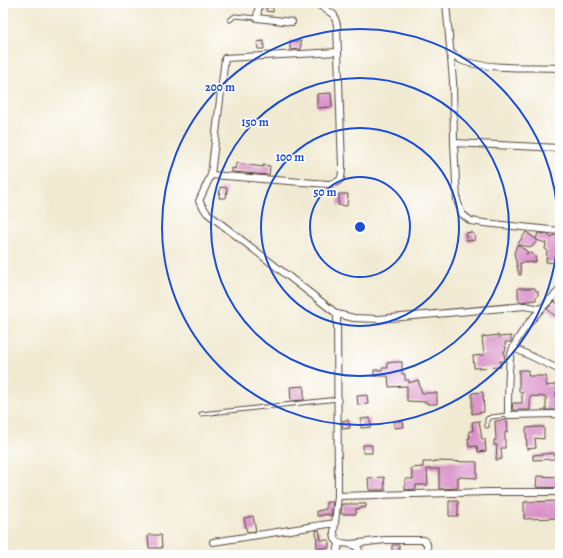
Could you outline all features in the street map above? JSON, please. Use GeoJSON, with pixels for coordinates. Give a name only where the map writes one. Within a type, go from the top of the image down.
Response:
{"type":"FeatureCollection","features":[{"type":"Feature","properties":{"kind":"street"},"geometry":{"type":"LineString","coordinates":[[259,3],[257,18],[292,22]]}},
{"type":"Feature","properties":{"kind":"street"},"geometry":{"type":"LineString","coordinates":[[211,175],[328,184],[340,181],[342,176],[342,166],[336,19],[330,12],[316,3]]}},
{"type":"Feature","properties":{"kind":"street"},"geometry":{"type":"LineString","coordinates":[[446,3],[453,81],[457,200],[462,214],[466,218],[484,223],[560,230]]}},
{"type":"Feature","properties":{"kind":"street"},"geometry":{"type":"LineString","coordinates":[[338,52],[225,58],[211,175],[199,201],[207,213],[338,314],[354,318],[379,319],[525,306],[541,309]]}},
{"type":"Feature","properties":{"kind":"street"},"geometry":{"type":"LineString","coordinates":[[450,52],[466,62],[483,65],[560,68]]}},
{"type":"Feature","properties":{"kind":"street"},"geometry":{"type":"LineString","coordinates":[[454,143],[560,148]]}},
{"type":"Feature","properties":{"kind":"street"},"geometry":{"type":"LineString","coordinates":[[560,290],[541,309],[516,341],[510,358],[508,415],[560,414]]}},
{"type":"Feature","properties":{"kind":"street"},"geometry":{"type":"LineString","coordinates":[[338,314],[338,496],[334,532],[335,539],[339,543],[351,544],[385,540],[424,540],[427,544],[428,555]]}},
{"type":"Feature","properties":{"kind":"street"},"geometry":{"type":"LineString","coordinates":[[514,348],[560,370]]}},
{"type":"Feature","properties":{"kind":"street"},"geometry":{"type":"LineString","coordinates":[[338,496],[490,492],[560,492]]}},
{"type":"Feature","properties":{"kind":"street"},"geometry":{"type":"LineString","coordinates":[[214,542],[335,523]]}},
{"type":"Feature","properties":{"kind":"street"},"geometry":{"type":"LineString","coordinates":[[337,555],[339,543]]}},
{"type":"Feature","properties":{"kind":"street"},"geometry":{"type":"LineString","coordinates":[[351,544],[358,548],[361,555]]}},
{"type":"Feature","properties":{"kind":"lane"},"geometry":{"type":"LineString","coordinates":[[230,20],[235,16],[257,18]]}},
{"type":"Feature","properties":{"kind":"lane"},"geometry":{"type":"LineString","coordinates":[[201,414],[338,399]]}},
{"type":"Feature","properties":{"kind":"lane"},"geometry":{"type":"LineString","coordinates":[[487,426],[487,419],[491,417],[508,415]]}},
{"type":"Feature","properties":{"kind":"building"},"geometry":{"type":"Polygon","coordinates":[[[267,3],[273,3],[273,12],[266,11],[267,3]]]}},
{"type":"Feature","properties":{"kind":"building"},"geometry":{"type":"Polygon","coordinates":[[[264,41],[264,49],[258,49],[257,42],[264,41]]]}},
{"type":"Feature","properties":{"kind":"building"},"geometry":{"type":"Polygon","coordinates":[[[290,41],[301,41],[301,49],[290,50],[290,41]]]}},
{"type":"Feature","properties":{"kind":"building"},"geometry":{"type":"Polygon","coordinates":[[[331,93],[332,107],[317,108],[317,94],[331,93]]]}},
{"type":"Feature","properties":{"kind":"building"},"geometry":{"type":"Polygon","coordinates":[[[236,163],[263,167],[263,165],[270,166],[269,175],[232,172],[232,168],[235,169],[236,163]]]}},
{"type":"Feature","properties":{"kind":"building"},"geometry":{"type":"Polygon","coordinates":[[[220,187],[227,188],[226,198],[219,198],[220,187]]]}},
{"type":"Feature","properties":{"kind":"building"},"geometry":{"type":"Polygon","coordinates":[[[339,194],[348,194],[347,206],[338,205],[339,194]]]}},
{"type":"Feature","properties":{"kind":"building"},"geometry":{"type":"Polygon","coordinates":[[[472,232],[475,240],[467,241],[465,233],[472,232]]]}},
{"type":"Feature","properties":{"kind":"building"},"geometry":{"type":"Polygon","coordinates":[[[526,232],[536,239],[538,233],[547,234],[551,238],[554,235],[560,235],[558,260],[556,260],[556,263],[546,262],[546,243],[536,240],[537,241],[532,247],[518,245],[528,252],[526,254],[531,253],[535,256],[536,262],[520,263],[521,275],[519,275],[514,253],[517,245],[526,232]]]}},
{"type":"Feature","properties":{"kind":"building"},"geometry":{"type":"Polygon","coordinates":[[[518,288],[535,288],[536,291],[538,291],[536,300],[520,302],[518,298],[518,288]]]}},
{"type":"Feature","properties":{"kind":"building"},"geometry":{"type":"Polygon","coordinates":[[[555,301],[560,308],[560,318],[557,314],[555,316],[547,309],[555,301]]]}},
{"type":"Feature","properties":{"kind":"building"},"geometry":{"type":"Polygon","coordinates":[[[498,335],[498,337],[511,336],[511,342],[505,342],[505,361],[500,361],[501,367],[474,368],[473,356],[484,355],[482,337],[498,335]]]}},
{"type":"Feature","properties":{"kind":"building"},"geometry":{"type":"Polygon","coordinates":[[[402,362],[402,374],[405,374],[405,380],[409,380],[409,383],[418,380],[422,393],[437,393],[437,404],[407,401],[407,386],[389,387],[388,376],[374,376],[374,370],[388,368],[387,363],[402,362]]]}},
{"type":"Feature","properties":{"kind":"building"},"geometry":{"type":"Polygon","coordinates":[[[519,370],[528,370],[528,376],[546,376],[546,386],[560,384],[560,391],[556,392],[556,410],[546,410],[546,397],[530,396],[530,410],[512,410],[513,403],[522,403],[522,392],[519,392],[519,370]]]}},
{"type":"Feature","properties":{"kind":"building"},"geometry":{"type":"Polygon","coordinates":[[[304,386],[304,400],[291,401],[290,387],[304,386]]]}},
{"type":"Feature","properties":{"kind":"building"},"geometry":{"type":"Polygon","coordinates":[[[483,392],[484,412],[472,414],[472,393],[483,392]]]}},
{"type":"Feature","properties":{"kind":"building"},"geometry":{"type":"Polygon","coordinates":[[[367,395],[368,404],[358,405],[357,396],[367,395]]]}},
{"type":"Feature","properties":{"kind":"building"},"geometry":{"type":"Polygon","coordinates":[[[370,418],[371,427],[361,428],[361,419],[370,418]]]}},
{"type":"Feature","properties":{"kind":"building"},"geometry":{"type":"Polygon","coordinates":[[[348,420],[350,428],[343,429],[342,421],[348,420]]]}},
{"type":"Feature","properties":{"kind":"building"},"geometry":{"type":"Polygon","coordinates":[[[507,420],[508,432],[505,432],[505,448],[501,448],[502,459],[496,460],[497,445],[494,445],[494,440],[496,440],[495,421],[507,420]]]}},
{"type":"Feature","properties":{"kind":"building"},"geometry":{"type":"Polygon","coordinates":[[[394,421],[403,421],[404,427],[394,428],[394,421]]]}},
{"type":"Feature","properties":{"kind":"building"},"geometry":{"type":"Polygon","coordinates":[[[479,421],[482,439],[485,439],[486,451],[478,452],[477,446],[469,447],[468,438],[470,438],[469,431],[473,431],[472,422],[479,421]]]}},
{"type":"Feature","properties":{"kind":"building"},"geometry":{"type":"Polygon","coordinates":[[[544,427],[544,439],[535,438],[536,448],[527,449],[526,428],[544,427]]]}},
{"type":"Feature","properties":{"kind":"building"},"geometry":{"type":"Polygon","coordinates":[[[363,445],[372,445],[372,453],[363,453],[363,445]]]}},
{"type":"Feature","properties":{"kind":"building"},"geometry":{"type":"Polygon","coordinates":[[[554,453],[555,459],[533,460],[533,455],[554,453]]]}},
{"type":"Feature","properties":{"kind":"building"},"geometry":{"type":"Polygon","coordinates":[[[423,462],[477,462],[477,478],[458,477],[458,488],[439,489],[439,469],[427,469],[428,485],[416,485],[416,489],[405,490],[405,479],[413,479],[411,468],[423,467],[423,462]]]}},
{"type":"Feature","properties":{"kind":"building"},"geometry":{"type":"Polygon","coordinates":[[[537,476],[560,477],[560,488],[536,487],[537,476]]]}},
{"type":"Feature","properties":{"kind":"building"},"geometry":{"type":"Polygon","coordinates":[[[384,477],[385,490],[369,490],[368,478],[384,477]]]}},
{"type":"Feature","properties":{"kind":"building"},"geometry":{"type":"Polygon","coordinates":[[[449,501],[458,501],[458,516],[449,516],[449,501]]]}},
{"type":"Feature","properties":{"kind":"building"},"geometry":{"type":"Polygon","coordinates":[[[560,501],[560,518],[524,519],[524,502],[560,501]]]}},
{"type":"Feature","properties":{"kind":"building"},"geometry":{"type":"Polygon","coordinates":[[[326,502],[333,502],[331,516],[329,516],[329,514],[317,516],[317,511],[326,509],[326,502]]]}},
{"type":"Feature","properties":{"kind":"building"},"geometry":{"type":"Polygon","coordinates":[[[342,504],[366,504],[366,507],[356,509],[356,514],[341,514],[342,504]]]}},
{"type":"Feature","properties":{"kind":"building"},"geometry":{"type":"Polygon","coordinates":[[[253,516],[256,531],[247,532],[244,518],[253,516]]]}},
{"type":"Feature","properties":{"kind":"building"},"geometry":{"type":"Polygon","coordinates":[[[316,530],[319,530],[321,540],[329,540],[329,548],[317,548],[316,530]]]}},
{"type":"Feature","properties":{"kind":"building"},"geometry":{"type":"Polygon","coordinates":[[[148,535],[161,535],[162,548],[149,548],[148,535]]]}},
{"type":"Feature","properties":{"kind":"building"},"geometry":{"type":"Polygon","coordinates":[[[392,545],[399,545],[399,555],[392,555],[392,545]]]}}]}
